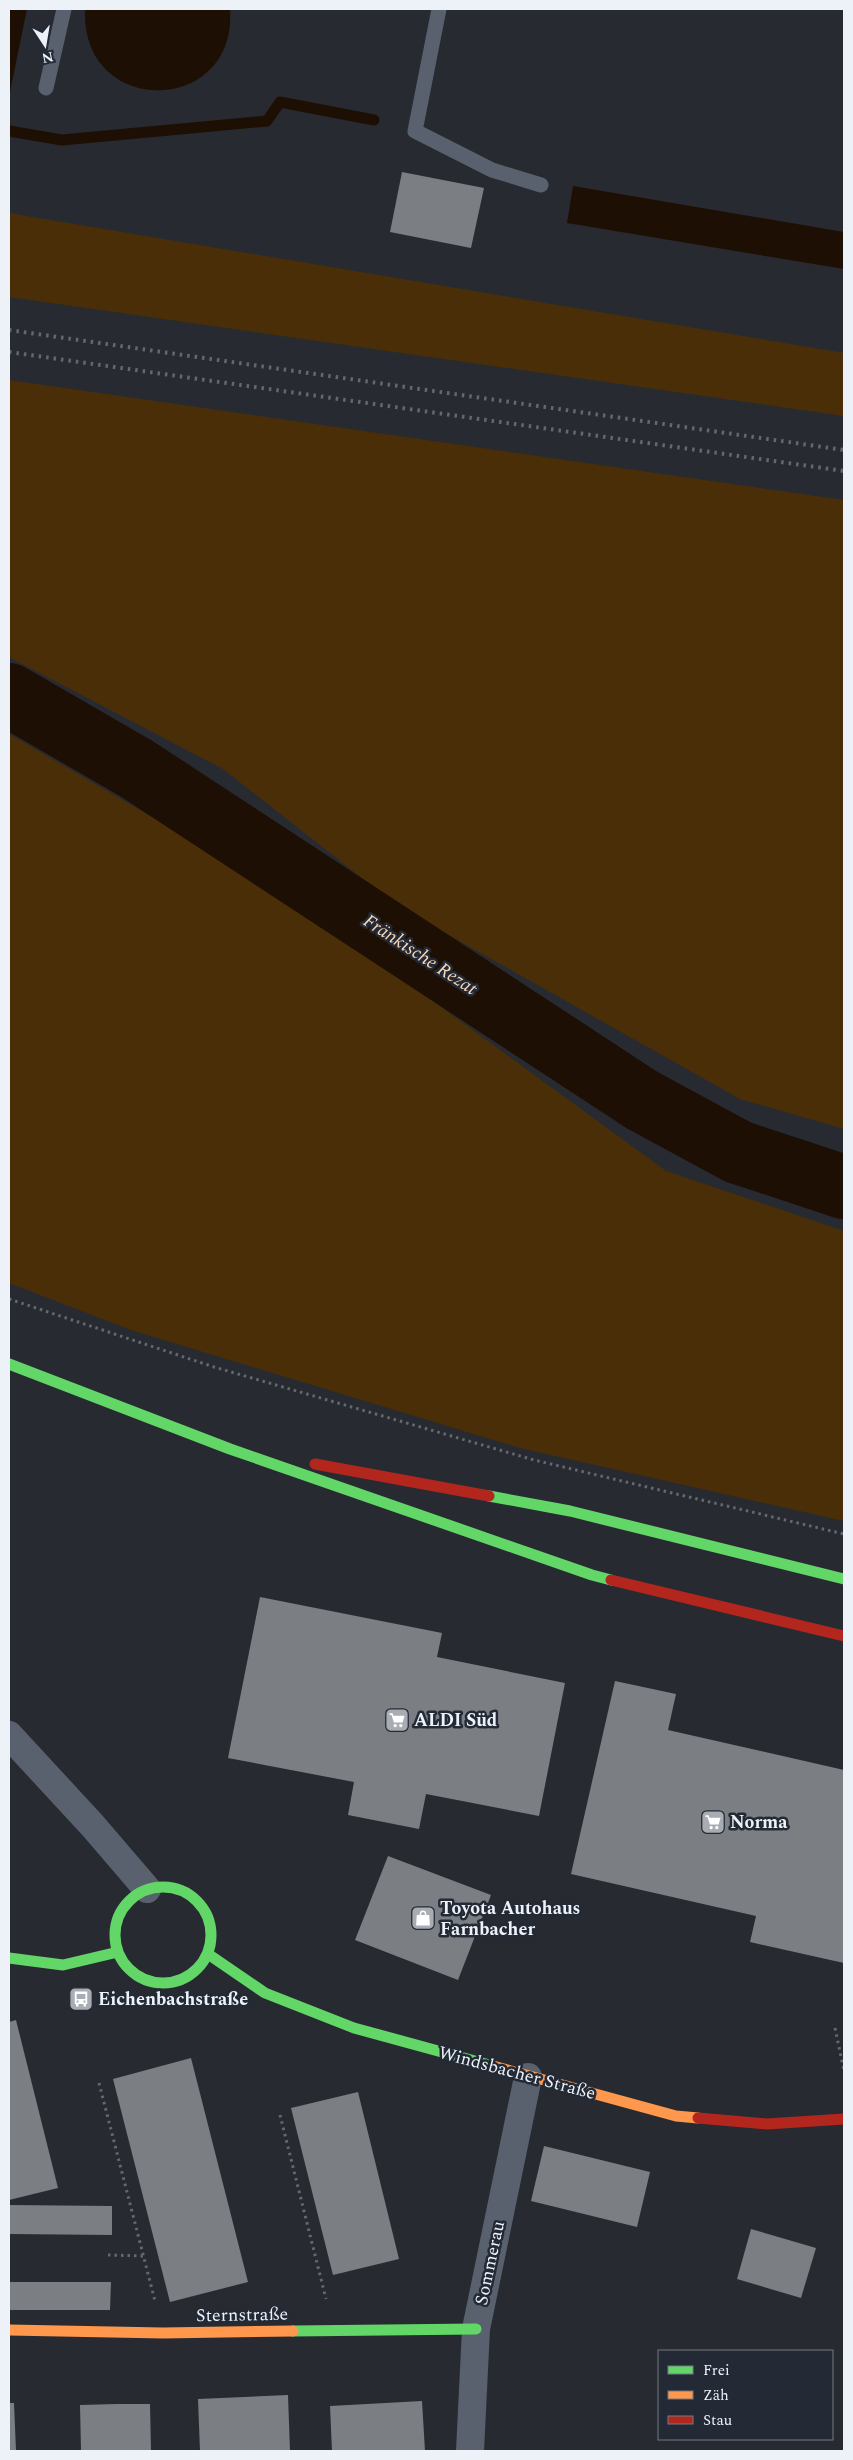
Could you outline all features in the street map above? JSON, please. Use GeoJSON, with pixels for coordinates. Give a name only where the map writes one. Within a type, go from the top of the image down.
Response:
{"type":"FeatureCollection","features":[{"type":"Feature","properties":{"kind":"street"},"geometry":{"type":"LineString","coordinates":[[9,1364],[230,1449],[592,1576],[844,1636]]}},
{"type":"Feature","properties":{"kind":"street"},"geometry":{"type":"LineString","coordinates":[[230,1449],[570,1511],[844,1579]]}},
{"type":"Feature","properties":{"kind":"street"},"geometry":{"type":"LineString","coordinates":[[9,1735],[148,1889]]}},
{"type":"Feature","properties":{"kind":"street"},"geometry":{"type":"LineString","coordinates":[[164,1886],[179,1889],[193,1896],[204,1908],[210,1922],[212,1938],[208,1954],[199,1968],[186,1978],[170,1983],[154,1982],[139,1976],[126,1966],[118,1952],[115,1937],[117,1921],[123,1908],[134,1896],[148,1889],[164,1886]]}},
{"type":"Feature","properties":{"kind":"street"},"geometry":{"type":"LineString","coordinates":[[9,1958],[63,1965],[118,1952]]}},
{"type":"Feature","properties":{"kind":"street","name":"Windsbacher Straße"},"geometry":{"type":"LineString","coordinates":[[208,1954],[265,1993],[354,2028],[676,2116],[767,2124],[844,2119]]}},
{"type":"Feature","properties":{"kind":"street","name":"Sommerau"},"geometry":{"type":"LineString","coordinates":[[470,2451],[476,2329],[528,2077]]}},
{"type":"Feature","properties":{"kind":"street","name":"Sternstraße"},"geometry":{"type":"LineString","coordinates":[[9,2330],[163,2333],[476,2329]]}},
{"type":"Feature","properties":{"kind":"lane"},"geometry":{"type":"LineString","coordinates":[[46,88],[64,9]]}},
{"type":"Feature","properties":{"kind":"lane"},"geometry":{"type":"LineString","coordinates":[[439,9],[415,131],[492,170],[542,185]]}},
{"type":"Feature","properties":{"kind":"path"},"geometry":{"type":"LineString","coordinates":[[9,1299],[214,1367],[534,1460],[844,1534]]}},
{"type":"Feature","properties":{"kind":"path"},"geometry":{"type":"LineString","coordinates":[[835,2028],[844,2071]]}},
{"type":"Feature","properties":{"kind":"path"},"geometry":{"type":"LineString","coordinates":[[99,2083],[163,2333]]}},
{"type":"Feature","properties":{"kind":"path"},"geometry":{"type":"LineString","coordinates":[[280,2115],[334,2331]]}},
{"type":"Feature","properties":{"kind":"path"},"geometry":{"type":"LineString","coordinates":[[108,2255],[144,2256]]}},
{"type":"Feature","properties":{"kind":"shaded area"},"geometry":{"type":"Polygon","coordinates":[[[9,9],[27,9],[9,97],[9,9]]]}},
{"type":"Feature","properties":{"kind":"shaded area"},"geometry":{"type":"Polygon","coordinates":[[[85,9],[230,9],[226,44],[210,70],[186,85],[159,90],[131,86],[107,70],[90,45],[85,9]]]}},
{"type":"Feature","properties":{"kind":"shaded area"},"geometry":{"type":"Polygon","coordinates":[[[573,186],[844,232],[844,269],[567,223],[573,186]]]}},
{"type":"Feature","properties":{"kind":"shaded area"},"geometry":{"type":"Polygon","coordinates":[[[9,213],[844,353],[844,416],[9,297],[9,213]]]}},
{"type":"Feature","properties":{"kind":"shaded area"},"geometry":{"type":"Polygon","coordinates":[[[9,380],[844,500],[844,1129],[740,1099],[399,907],[223,769],[9,657],[9,380]]]}},
{"type":"Feature","properties":{"kind":"shaded area"},"geometry":{"type":"Polygon","coordinates":[[[9,734],[293,899],[666,1171],[844,1231],[844,1521],[520,1448],[131,1330],[9,1283],[9,734]]]}},
{"type":"Feature","properties":{"kind":"building"},"geometry":{"type":"Polygon","coordinates":[[[402,172],[484,188],[471,248],[390,232],[402,172]]]}},
{"type":"Feature","properties":{"kind":"building","name":"ALDI Süd"},"geometry":{"type":"Polygon","coordinates":[[[260,1597],[442,1633],[437,1657],[565,1683],[539,1816],[426,1794],[419,1829],[348,1815],[354,1782],[228,1758],[260,1597]]]}},
{"type":"Feature","properties":{"kind":"building","name":"Norma"},"geometry":{"type":"Polygon","coordinates":[[[615,1681],[676,1694],[668,1730],[844,1770],[844,1963],[750,1942],[756,1916],[571,1874],[615,1681]]]}},
{"type":"Feature","properties":{"kind":"building","name":"Toyota Autohaus Farnbacher"},"geometry":{"type":"Polygon","coordinates":[[[388,1856],[491,1895],[458,1980],[355,1940],[388,1856]]]}},
{"type":"Feature","properties":{"kind":"building"},"geometry":{"type":"Polygon","coordinates":[[[16,2020],[58,2188],[9,2200],[9,2022],[16,2020]]]}},
{"type":"Feature","properties":{"kind":"building"},"geometry":{"type":"Polygon","coordinates":[[[191,2058],[248,2282],[170,2302],[113,2079],[191,2058]]]}},
{"type":"Feature","properties":{"kind":"building"},"geometry":{"type":"Polygon","coordinates":[[[358,2092],[399,2259],[333,2275],[291,2108],[358,2092]]]}},
{"type":"Feature","properties":{"kind":"building"},"geometry":{"type":"Polygon","coordinates":[[[544,2146],[650,2172],[637,2227],[531,2201],[544,2146]]]}},
{"type":"Feature","properties":{"kind":"building"},"geometry":{"type":"Polygon","coordinates":[[[9,2205],[112,2206],[112,2235],[9,2234],[9,2205]]]}},
{"type":"Feature","properties":{"kind":"building"},"geometry":{"type":"Polygon","coordinates":[[[751,2229],[816,2248],[801,2298],[737,2279],[751,2229]]]}},
{"type":"Feature","properties":{"kind":"building"},"geometry":{"type":"Polygon","coordinates":[[[9,2282],[111,2282],[110,2310],[9,2310],[9,2282]]]}},
{"type":"Feature","properties":{"kind":"building"},"geometry":{"type":"Polygon","coordinates":[[[288,2395],[290,2451],[200,2451],[198,2399],[288,2395]]]}},
{"type":"Feature","properties":{"kind":"building"},"geometry":{"type":"Polygon","coordinates":[[[422,2401],[425,2451],[332,2451],[330,2406],[422,2401]]]}},
{"type":"Feature","properties":{"kind":"building"},"geometry":{"type":"Polygon","coordinates":[[[9,2403],[14,2403],[16,2451],[9,2451],[9,2403]]]}},
{"type":"Feature","properties":{"kind":"building"},"geometry":{"type":"Polygon","coordinates":[[[150,2404],[151,2451],[81,2451],[80,2405],[150,2404]]]}},
{"type":"Feature","properties":{"kind":"waterway"},"geometry":{"type":"LineString","coordinates":[[9,131],[62,140],[267,121],[280,102],[374,120]]}},
{"type":"Feature","properties":{"kind":"waterway","name":"Fränkische Rezat"},"geometry":{"type":"LineString","coordinates":[[9,695],[137,769],[642,1100],[738,1152],[844,1187]]}},
{"type":"Feature","properties":{"kind":"railway"},"geometry":{"type":"LineString","coordinates":[[9,330],[844,450]]}},
{"type":"Feature","properties":{"kind":"railway"},"geometry":{"type":"LineString","coordinates":[[9,352],[844,471]]}},
{"type":"Feature","properties":{"kind":"traffic: fast"},"geometry":{"type":"LineString","coordinates":[[9,1364],[230,1449],[611,1580]]}},
{"type":"Feature","properties":{"kind":"traffic: fast"},"geometry":{"type":"LineString","coordinates":[[489,1496],[570,1511],[844,1579]]}},
{"type":"Feature","properties":{"kind":"traffic: fast"},"geometry":{"type":"LineString","coordinates":[[163,1887],[181,1891],[197,1901],[207,1917],[211,1935],[207,1953],[197,1969],[181,1979],[163,1983],[145,1979],[129,1969],[119,1953],[115,1935],[119,1917],[129,1901],[145,1891],[163,1887]]}},
{"type":"Feature","properties":{"kind":"traffic: fast"},"geometry":{"type":"LineString","coordinates":[[9,1958],[63,1965],[118,1952]]}},
{"type":"Feature","properties":{"kind":"traffic: fast"},"geometry":{"type":"LineString","coordinates":[[208,1954],[265,1993],[354,2028],[493,2066]]}},
{"type":"Feature","properties":{"kind":"traffic: fast"},"geometry":{"type":"LineString","coordinates":[[293,2331],[476,2329]]}},
{"type":"Feature","properties":{"kind":"traffic: slow"},"geometry":{"type":"LineString","coordinates":[[493,2066],[676,2116],[698,2118]]}},
{"type":"Feature","properties":{"kind":"traffic: slow"},"geometry":{"type":"LineString","coordinates":[[9,2330],[163,2333],[293,2331]]}},
{"type":"Feature","properties":{"kind":"traffic: jam"},"geometry":{"type":"LineString","coordinates":[[315,1464],[489,1496]]}},
{"type":"Feature","properties":{"kind":"traffic: jam"},"geometry":{"type":"LineString","coordinates":[[611,1580],[844,1636]]}},
{"type":"Feature","properties":{"kind":"traffic: jam"},"geometry":{"type":"LineString","coordinates":[[698,2118],[767,2124],[844,2119]]}},
{"type":"Feature","properties":{"kind":"place","name":"ALDI Süd"},"geometry":{"type":"Point","coordinates":[397,1720]}},
{"type":"Feature","properties":{"kind":"place","name":"Norma"},"geometry":{"type":"Point","coordinates":[713,1822]}},
{"type":"Feature","properties":{"kind":"place","name":"Toyota Autohaus Farnbacher"},"geometry":{"type":"Point","coordinates":[423,1918]}},
{"type":"Feature","properties":{"kind":"place","name":"Eichenbachstraße"},"geometry":{"type":"Point","coordinates":[81,1999]}}]}
